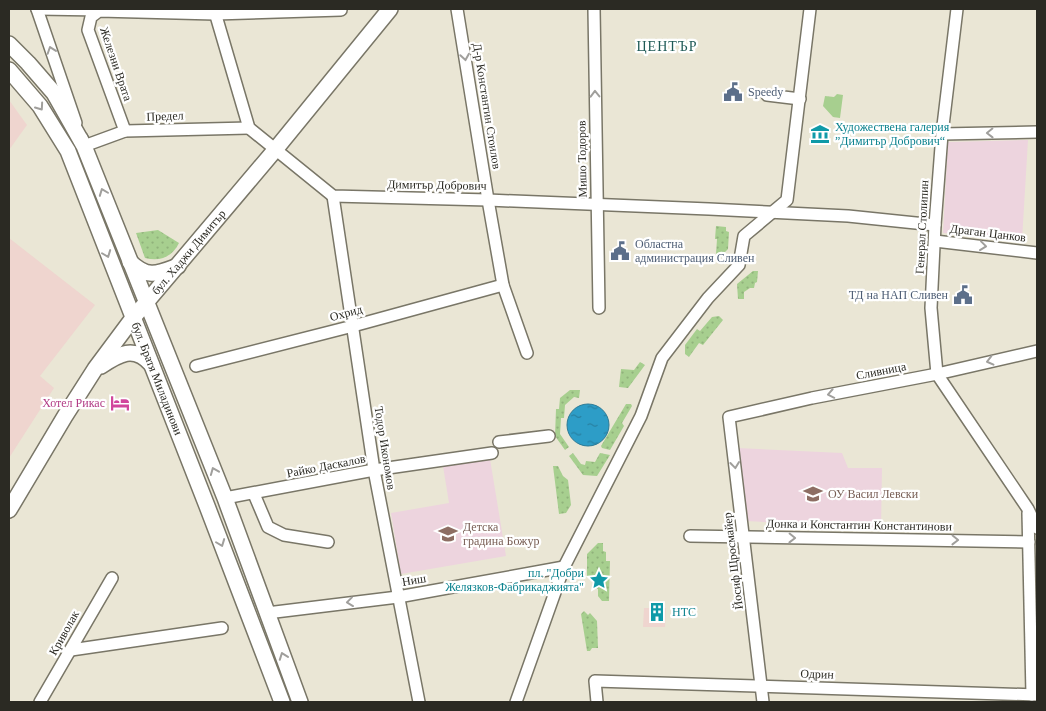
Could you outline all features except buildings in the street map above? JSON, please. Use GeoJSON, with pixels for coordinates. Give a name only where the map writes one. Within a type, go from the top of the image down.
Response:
{"type":"FeatureCollection","features":[{"type":"Feature","properties":{"kind":"main road","name":"бул. Хаджи Димитър"},"geometry":{"type":"LineString","coordinates":[[9,510],[95,369],[133,318],[179,266],[390,9]]}},
{"type":"Feature","properties":{"kind":"main road","name":"бул. Братя Миладинови"},"geometry":{"type":"LineString","coordinates":[[9,44],[54,93],[84,146],[225,498],[300,702]]}},
{"type":"Feature","properties":{"kind":"main road","name":"бул. Братя Миладинови"},"geometry":{"type":"LineString","coordinates":[[9,70],[40,106],[68,151],[218,533],[282,702]]}},
{"type":"Feature","properties":{"kind":"main road"},"geometry":{"type":"LineString","coordinates":[[130,262],[138,270],[153,274],[179,266]]}},
{"type":"Feature","properties":{"kind":"main road"},"geometry":{"type":"LineString","coordinates":[[95,369],[117,356],[130,353],[142,357],[151,365]]}},
{"type":"Feature","properties":{"kind":"street"},"geometry":{"type":"LineString","coordinates":[[37,9],[103,10]]}},
{"type":"Feature","properties":{"kind":"street","name":"бул. Братя Миладинови"},"geometry":{"type":"LineString","coordinates":[[37,9],[84,146]]}},
{"type":"Feature","properties":{"kind":"street","name":"Д-р Константин Стоилов"},"geometry":{"type":"LineString","coordinates":[[457,9],[488,200],[504,285],[527,353]]}},
{"type":"Feature","properties":{"kind":"street","name":"Мишо Тодоров"},"geometry":{"type":"LineString","coordinates":[[594,9],[599,308]]}},
{"type":"Feature","properties":{"kind":"street"},"geometry":{"type":"LineString","coordinates":[[516,702],[564,568],[641,416],[662,358],[708,298],[739,265],[744,236],[787,200],[810,9]]}},
{"type":"Feature","properties":{"kind":"street","name":"Генерал Столипин"},"geometry":{"type":"LineString","coordinates":[[957,9],[942,134],[934,241],[931,308],[937,374],[1033,506],[1037,528]]}},
{"type":"Feature","properties":{"kind":"street","name":"Железни Врата"},"geometry":{"type":"LineString","coordinates":[[125,131],[88,30],[91,17],[94,14],[103,10],[215,12],[340,10]]}},
{"type":"Feature","properties":{"kind":"street"},"geometry":{"type":"LineString","coordinates":[[215,12],[249,128],[332,196]]}},
{"type":"Feature","properties":{"kind":"street"},"geometry":{"type":"LineString","coordinates":[[767,96],[800,99]]}},
{"type":"Feature","properties":{"kind":"street","name":"Предел"},"geometry":{"type":"LineString","coordinates":[[84,146],[125,131],[249,128]]}},
{"type":"Feature","properties":{"kind":"street"},"geometry":{"type":"LineString","coordinates":[[942,134],[1037,132]]}},
{"type":"Feature","properties":{"kind":"street","name":"Димитър Добрович"},"geometry":{"type":"LineString","coordinates":[[332,196],[709,209],[848,216],[935,225]]}},
{"type":"Feature","properties":{"kind":"street","name":"Тодор Икономов"},"geometry":{"type":"LineString","coordinates":[[332,196],[374,470],[419,702]]}},
{"type":"Feature","properties":{"kind":"street","name":"Драган Цанков"},"geometry":{"type":"LineString","coordinates":[[934,241],[1037,253]]}},
{"type":"Feature","properties":{"kind":"street","name":"Охрид"},"geometry":{"type":"LineString","coordinates":[[196,366],[504,285]]}},
{"type":"Feature","properties":{"kind":"street","name":"Сливница"},"geometry":{"type":"LineString","coordinates":[[729,417],[812,398],[937,374],[1037,350]]}},
{"type":"Feature","properties":{"kind":"street","name":"Йосиф Щросмайер"},"geometry":{"type":"LineString","coordinates":[[729,417],[763,702]]}},
{"type":"Feature","properties":{"kind":"street"},"geometry":{"type":"LineString","coordinates":[[499,442],[549,436]]}},
{"type":"Feature","properties":{"kind":"street","name":"Райко Даскалов"},"geometry":{"type":"LineString","coordinates":[[225,498],[374,470],[492,453]]}},
{"type":"Feature","properties":{"kind":"street"},"geometry":{"type":"LineString","coordinates":[[254,494],[268,527],[284,535],[328,542]]}},
{"type":"Feature","properties":{"kind":"street"},"geometry":{"type":"LineString","coordinates":[[1033,506],[1029,542],[1035,695]]}},
{"type":"Feature","properties":{"kind":"street","name":"Донка и Константин Константинови"},"geometry":{"type":"LineString","coordinates":[[690,536],[1029,542]]}},
{"type":"Feature","properties":{"kind":"street","name":"Ниш"},"geometry":{"type":"LineString","coordinates":[[267,613],[398,596],[564,568]]}},
{"type":"Feature","properties":{"kind":"street","name":"Криволак"},"geometry":{"type":"LineString","coordinates":[[40,702],[112,578]]}},
{"type":"Feature","properties":{"kind":"street"},"geometry":{"type":"LineString","coordinates":[[1030,587],[1037,603]]}},
{"type":"Feature","properties":{"kind":"street"},"geometry":{"type":"LineString","coordinates":[[71,650],[222,628]]}},
{"type":"Feature","properties":{"kind":"street","name":"Одрин"},"geometry":{"type":"LineString","coordinates":[[597,702],[595,681],[1035,695]]}},
{"type":"Feature","properties":{"kind":"shaded area"},"geometry":{"type":"Polygon","coordinates":[[[9,100],[27,125],[9,150],[9,100]]]}},
{"type":"Feature","properties":{"kind":"shaded area"},"geometry":{"type":"Polygon","coordinates":[[[1028,140],[1022,240],[943,233],[948,142],[1028,140]]]}},
{"type":"Feature","properties":{"kind":"shaded area"},"geometry":{"type":"Polygon","coordinates":[[[9,238],[95,305],[40,376],[54,388],[9,458],[9,238]]]}},
{"type":"Feature","properties":{"kind":"shaded area","name":"ОУ Васил Левски"},"geometry":{"type":"Polygon","coordinates":[[[737,448],[842,453],[848,468],[882,468],[881,529],[747,521],[737,448]]]}},
{"type":"Feature","properties":{"kind":"shaded area","name":"Детска градина Божур"},"geometry":{"type":"Polygon","coordinates":[[[490,459],[506,556],[401,574],[391,513],[449,503],[443,466],[490,459]]]}},
{"type":"Feature","properties":{"kind":"shaded area"},"geometry":{"type":"Polygon","coordinates":[[[644,608],[666,608],[665,627],[643,627],[644,608]]]}},
{"type":"Feature","properties":{"kind":"green space"},"geometry":{"type":"Polygon","coordinates":[[[837,94],[843,95],[840,118],[833,117],[823,106],[825,96],[834,97],[837,94]]]}},
{"type":"Feature","properties":{"kind":"green space"},"geometry":{"type":"Polygon","coordinates":[[[716,226],[726,227],[726,231],[729,232],[728,249],[723,254],[716,254],[716,226]]]}},
{"type":"Feature","properties":{"kind":"green space"},"geometry":{"type":"Polygon","coordinates":[[[158,230],[179,243],[173,252],[161,259],[145,258],[136,233],[158,230]]]}},
{"type":"Feature","properties":{"kind":"green space"},"geometry":{"type":"Polygon","coordinates":[[[753,271],[758,271],[757,282],[754,288],[744,292],[744,299],[738,299],[737,284],[753,271]]]}},
{"type":"Feature","properties":{"kind":"green space"},"geometry":{"type":"Polygon","coordinates":[[[719,316],[723,320],[703,345],[699,343],[689,357],[685,354],[685,345],[697,329],[700,331],[712,317],[719,316]]]}},
{"type":"Feature","properties":{"kind":"green space"},"geometry":{"type":"Polygon","coordinates":[[[640,362],[645,365],[628,388],[619,387],[621,369],[634,370],[640,362]]]}},
{"type":"Feature","properties":{"kind":"green space"},"geometry":{"type":"Polygon","coordinates":[[[570,390],[580,390],[579,398],[574,397],[565,405],[564,418],[561,418],[560,434],[569,447],[565,450],[555,436],[556,409],[559,409],[560,398],[570,390]]]}},
{"type":"Feature","properties":{"kind":"green space"},"geometry":{"type":"Polygon","coordinates":[[[626,404],[631,404],[632,406],[622,423],[624,426],[610,450],[602,448],[601,446],[626,404]]]}},
{"type":"Feature","properties":{"kind":"green space"},"geometry":{"type":"Polygon","coordinates":[[[573,453],[581,464],[585,465],[586,461],[595,462],[600,453],[610,455],[597,476],[583,475],[569,456],[573,453]]]}},
{"type":"Feature","properties":{"kind":"green space"},"geometry":{"type":"Polygon","coordinates":[[[553,466],[558,466],[563,476],[568,480],[571,505],[566,513],[559,514],[553,466]]]}},
{"type":"Feature","properties":{"kind":"green space"},"geometry":{"type":"Polygon","coordinates":[[[598,543],[603,543],[606,561],[610,561],[609,601],[602,601],[598,596],[598,589],[593,586],[593,578],[587,577],[587,554],[598,543]]]}},
{"type":"Feature","properties":{"kind":"green space"},"geometry":{"type":"Polygon","coordinates":[[[584,611],[588,615],[590,613],[597,621],[598,648],[592,648],[590,651],[587,651],[581,614],[584,611]]]}},
{"type":"Feature","properties":{"kind":"water"},"geometry":{"type":"Polygon","coordinates":[[[584,404],[592,404],[603,410],[609,425],[603,440],[592,446],[584,446],[573,440],[567,429],[567,421],[573,410],[584,404]]]}},
{"type":"Feature","properties":{"kind":"place","name":"Speedy"},"geometry":{"type":"Point","coordinates":[733,92]}},
{"type":"Feature","properties":{"kind":"place","name":"Художествена галерия ”Димитър Добрович“"},"geometry":{"type":"Point","coordinates":[820,134]}},
{"type":"Feature","properties":{"kind":"place","name":"Областна администрация Сливен"},"geometry":{"type":"Point","coordinates":[620,251]}},
{"type":"Feature","properties":{"kind":"place","name":"ТД на НАП Сливен"},"geometry":{"type":"Point","coordinates":[963,295]}},
{"type":"Feature","properties":{"kind":"place","name":"Хотел Рикас"},"geometry":{"type":"Point","coordinates":[120,403]}},
{"type":"Feature","properties":{"kind":"place","name":"ОУ Васил Левски"},"geometry":{"type":"Point","coordinates":[813,494]}},
{"type":"Feature","properties":{"kind":"place","name":"Детска градина Божур"},"geometry":{"type":"Point","coordinates":[448,534]}},
{"type":"Feature","properties":{"kind":"place","name":"пл. \"Добри Желязков-Фабрикаджията\""},"geometry":{"type":"Point","coordinates":[599,580]}},
{"type":"Feature","properties":{"kind":"place","name":"НТС"},"geometry":{"type":"Point","coordinates":[657,612]}},
{"type":"Feature","properties":{"kind":"district","name":"ЦЕНТЪР"},"geometry":{"type":"Point","coordinates":[667,46]}}]}
